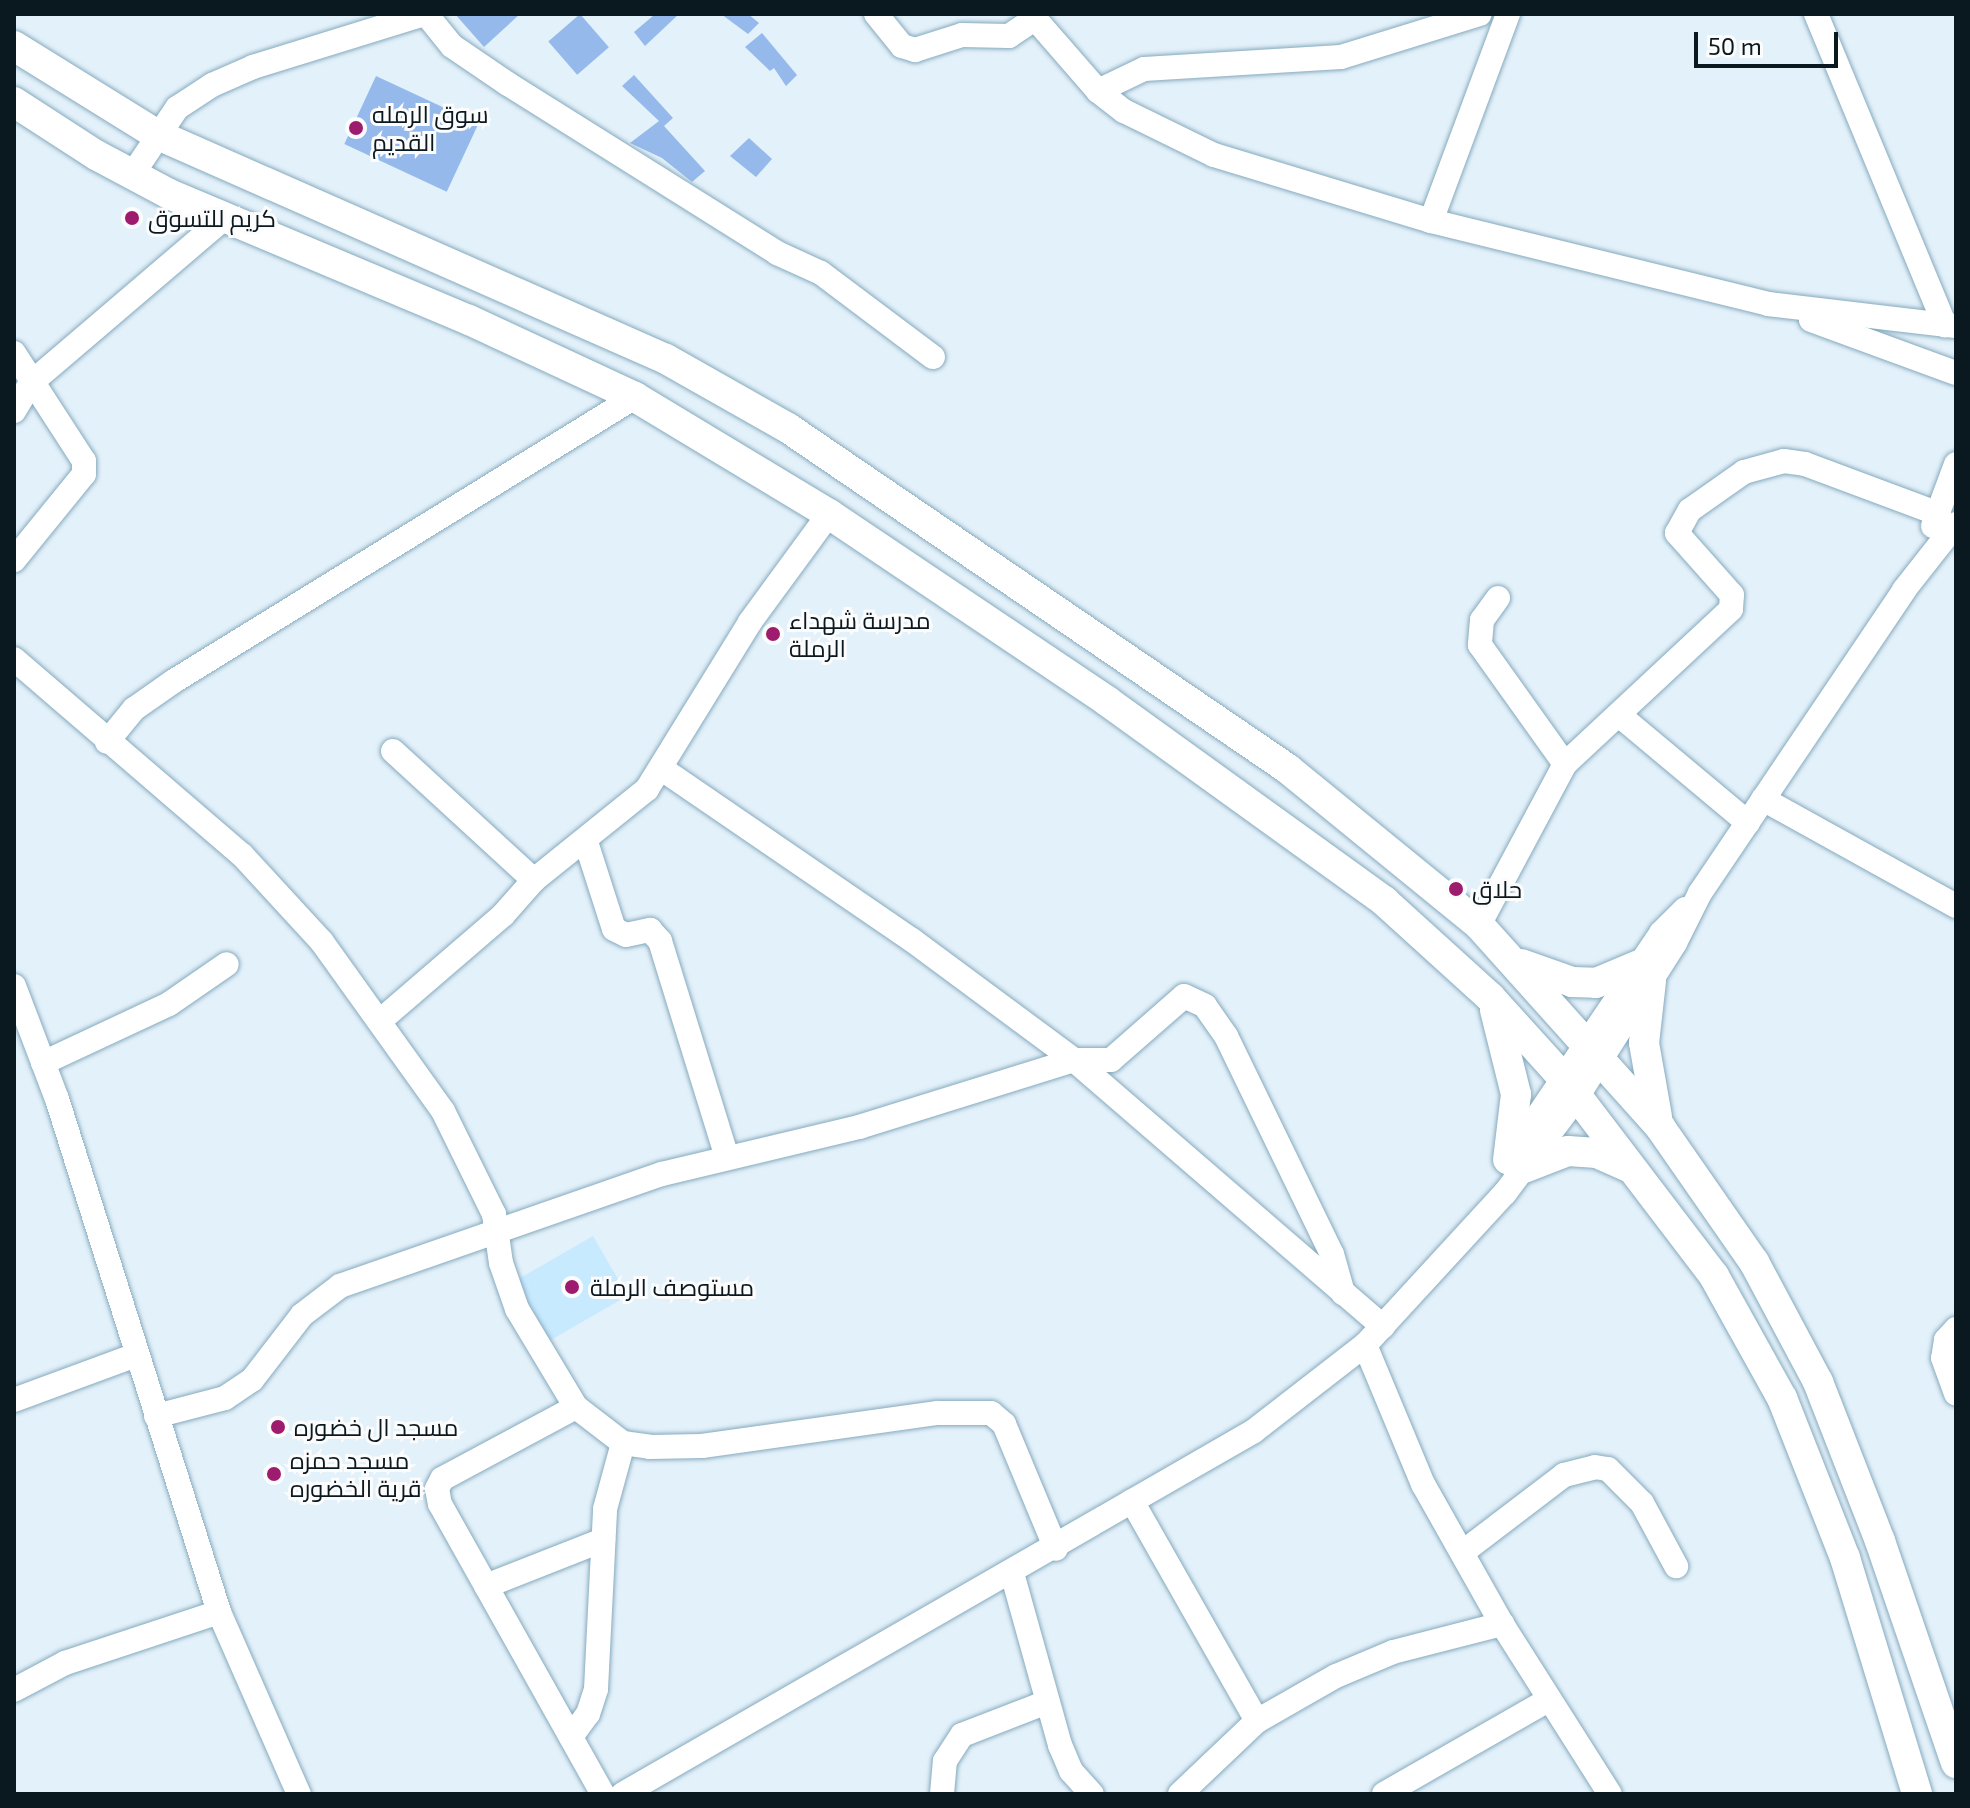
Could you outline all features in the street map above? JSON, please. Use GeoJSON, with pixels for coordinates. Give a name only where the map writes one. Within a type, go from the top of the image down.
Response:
{"type":"FeatureCollection","features":[{"type":"Feature","properties":{"kind":"main road"},"geometry":{"type":"LineString","coordinates":[[14,46],[156,134],[666,359],[788,428],[1288,769],[1479,925],[1595,1049],[1660,1127],[1754,1262],[1818,1382],[1954,1752]]}},
{"type":"Feature","properties":{"kind":"main road"},"geometry":{"type":"LineString","coordinates":[[16,105],[132,175],[224,218],[469,320],[635,397],[829,514],[1107,701],[1384,901],[1490,997],[1570,1088],[1714,1276],[1782,1398],[1845,1558],[1917,1794]]}},
{"type":"Feature","properties":{"kind":"main road"},"geometry":{"type":"LineString","coordinates":[[1518,964],[1572,982],[1596,983],[1645,973],[1647,1079],[1660,1127]]}},
{"type":"Feature","properties":{"kind":"main road"},"geometry":{"type":"LineString","coordinates":[[1490,997],[1516,1094],[1516,1164],[1581,1151],[1635,1170]]}},
{"type":"Feature","properties":{"kind":"street"},"geometry":{"type":"LineString","coordinates":[[132,175],[156,134],[177,108],[212,85],[253,67],[396,19],[425,14],[452,46],[508,84],[777,253],[821,273],[933,357]]}},
{"type":"Feature","properties":{"kind":"street"},"geometry":{"type":"LineString","coordinates":[[876,14],[902,46],[915,50],[962,35],[1009,36],[1032,17],[1098,91],[1124,111],[1214,155],[1431,221],[1768,304],[1956,373]]}},
{"type":"Feature","properties":{"kind":"street"},"geometry":{"type":"LineString","coordinates":[[1098,91],[1144,69],[1341,57],[1480,14]]}},
{"type":"Feature","properties":{"kind":"street"},"geometry":{"type":"LineString","coordinates":[[1431,221],[1508,14]]}},
{"type":"Feature","properties":{"kind":"street"},"geometry":{"type":"LineString","coordinates":[[1768,304],[1950,325],[1816,14]]}},
{"type":"Feature","properties":{"kind":"street"},"geometry":{"type":"LineString","coordinates":[[14,411],[31,383],[224,218]]}},
{"type":"Feature","properties":{"kind":"street"},"geometry":{"type":"LineString","coordinates":[[14,353],[84,461],[84,474],[14,560]]}},
{"type":"Feature","properties":{"kind":"street"},"geometry":{"type":"LineString","coordinates":[[107,742],[134,709],[174,681],[635,397]]}},
{"type":"Feature","properties":{"kind":"street"},"geometry":{"type":"LineString","coordinates":[[1479,925],[1565,764],[1731,609],[1732,595],[1677,533],[1690,510],[1744,472],[1784,461],[1805,464],[1948,519]]}},
{"type":"Feature","properties":{"kind":"street"},"geometry":{"type":"LineString","coordinates":[[623,1794],[795,1692],[1056,1549],[1254,1431],[1365,1345],[1466,1235],[1570,1088],[1748,823],[1948,519],[1956,464]]}},
{"type":"Feature","properties":{"kind":"street"},"geometry":{"type":"LineString","coordinates":[[381,1020],[503,915],[534,880],[586,842],[647,789],[750,622],[829,514]]}},
{"type":"Feature","properties":{"kind":"street"},"geometry":{"type":"LineString","coordinates":[[1498,598],[1482,620],[1480,645],[1565,764]]}},
{"type":"Feature","properties":{"kind":"street"},"geometry":{"type":"LineString","coordinates":[[14,659],[242,855],[322,942],[381,1020],[443,1111],[483,1184],[517,1309],[576,1407],[623,1443],[702,1446],[923,1414],[991,1413],[1004,1424],[1056,1549]]}},
{"type":"Feature","properties":{"kind":"street"},"geometry":{"type":"LineString","coordinates":[[1619,715],[1748,823]]}},
{"type":"Feature","properties":{"kind":"street"},"geometry":{"type":"LineString","coordinates":[[393,751],[534,880]]}},
{"type":"Feature","properties":{"kind":"street"},"geometry":{"type":"LineString","coordinates":[[662,769],[912,940],[1074,1060],[1383,1327]]}},
{"type":"Feature","properties":{"kind":"street"},"geometry":{"type":"LineString","coordinates":[[1763,799],[1956,906]]}},
{"type":"Feature","properties":{"kind":"street"},"geometry":{"type":"LineString","coordinates":[[586,842],[614,929],[626,935],[650,930],[660,941],[727,1157]]}},
{"type":"Feature","properties":{"kind":"street"},"geometry":{"type":"LineString","coordinates":[[43,1063],[169,1004],[227,964]]}},
{"type":"Feature","properties":{"kind":"street"},"geometry":{"type":"LineString","coordinates":[[14,986],[43,1063],[219,1612],[299,1794]]}},
{"type":"Feature","properties":{"kind":"street"},"geometry":{"type":"LineString","coordinates":[[156,1416],[225,1398],[252,1380],[302,1315],[340,1286],[662,1174],[874,1123],[1074,1060],[1116,1058],[1183,997],[1205,1006],[1256,1094],[1332,1254],[1343,1293]]}},
{"type":"Feature","properties":{"kind":"street"},"geometry":{"type":"LineString","coordinates":[[1956,1329],[1946,1340],[1943,1358],[1956,1394]]}},
{"type":"Feature","properties":{"kind":"street"},"geometry":{"type":"LineString","coordinates":[[1365,1345],[1395,1425],[1502,1624],[1610,1794]]}},
{"type":"Feature","properties":{"kind":"street"},"geometry":{"type":"LineString","coordinates":[[14,1400],[136,1355]]}},
{"type":"Feature","properties":{"kind":"street"},"geometry":{"type":"LineString","coordinates":[[576,1407],[439,1485],[440,1504],[603,1794]]}},
{"type":"Feature","properties":{"kind":"street"},"geometry":{"type":"LineString","coordinates":[[571,1737],[588,1714],[596,1689],[603,1540],[608,1495],[623,1443]]}},
{"type":"Feature","properties":{"kind":"street"},"geometry":{"type":"LineString","coordinates":[[1463,1552],[1564,1475],[1595,1467],[1608,1469],[1642,1503],[1676,1566]]}},
{"type":"Feature","properties":{"kind":"street"},"geometry":{"type":"LineString","coordinates":[[1132,1501],[1257,1721]]}},
{"type":"Feature","properties":{"kind":"street"},"geometry":{"type":"LineString","coordinates":[[486,1586],[603,1540]]}},
{"type":"Feature","properties":{"kind":"street"},"geometry":{"type":"LineString","coordinates":[[1012,1573],[1047,1702],[1071,1771],[1092,1794]]}},
{"type":"Feature","properties":{"kind":"street"},"geometry":{"type":"LineString","coordinates":[[14,1690],[65,1663],[219,1612]]}},
{"type":"Feature","properties":{"kind":"street"},"geometry":{"type":"LineString","coordinates":[[1180,1794],[1257,1721],[1336,1676],[1393,1652],[1502,1624]]}},
{"type":"Feature","properties":{"kind":"street"},"geometry":{"type":"LineString","coordinates":[[1384,1794],[1409,1788],[1548,1700]]}},
{"type":"Feature","properties":{"kind":"street"},"geometry":{"type":"LineString","coordinates":[[942,1794],[945,1761],[962,1735],[1047,1702]]}},
{"type":"Feature","properties":{"kind":"shaded area","name":"مستوصف الرملة"},"geometry":{"type":"Polygon","coordinates":[[[593,1236],[628,1296],[550,1340],[516,1280],[593,1236]]]}},
{"type":"Feature","properties":{"kind":"building"},"geometry":{"type":"Polygon","coordinates":[[[455,14],[520,14],[484,47],[455,14]]]}},
{"type":"Feature","properties":{"kind":"building"},"geometry":{"type":"Polygon","coordinates":[[[580,14],[609,47],[577,75],[548,42],[580,14]]]}},
{"type":"Feature","properties":{"kind":"building"},"geometry":{"type":"Polygon","coordinates":[[[679,14],[645,46],[634,32],[654,15],[679,14]]]}},
{"type":"Feature","properties":{"kind":"building"},"geometry":{"type":"Polygon","coordinates":[[[721,14],[748,14],[759,23],[748,34],[721,14]]]}},
{"type":"Feature","properties":{"kind":"building"},"geometry":{"type":"Polygon","coordinates":[[[762,33],[797,75],[786,86],[774,68],[770,71],[745,47],[762,33]]]}},
{"type":"Feature","properties":{"kind":"building"},"geometry":{"type":"Polygon","coordinates":[[[634,75],[673,118],[664,126],[705,171],[692,182],[662,158],[630,143],[659,121],[622,86],[634,75]]]}},
{"type":"Feature","properties":{"kind":"building"},"geometry":{"type":"Polygon","coordinates":[[[376,76],[478,124],[447,192],[344,144],[376,76]]]}},
{"type":"Feature","properties":{"kind":"building"},"geometry":{"type":"Polygon","coordinates":[[[749,138],[772,159],[756,177],[730,156],[749,138]]]}},
{"type":"Feature","properties":{"kind":"place","name":"سوق الرمله القديم"},"geometry":{"type":"Point","coordinates":[356,128]}},
{"type":"Feature","properties":{"kind":"place","name":"كريم للتسوق"},"geometry":{"type":"Point","coordinates":[132,218]}},
{"type":"Feature","properties":{"kind":"place","name":"مدرسة شهداء الرملة"},"geometry":{"type":"Point","coordinates":[773,634]}},
{"type":"Feature","properties":{"kind":"place","name":"حلاق"},"geometry":{"type":"Point","coordinates":[1456,889]}},
{"type":"Feature","properties":{"kind":"place","name":"مستوصف الرملة"},"geometry":{"type":"Point","coordinates":[572,1287]}},
{"type":"Feature","properties":{"kind":"place","name":"مسجد ال خضوره"},"geometry":{"type":"Point","coordinates":[278,1427]}},
{"type":"Feature","properties":{"kind":"place","name":"مسجد حمزه قرية الخضوره"},"geometry":{"type":"Point","coordinates":[274,1474]}}]}
